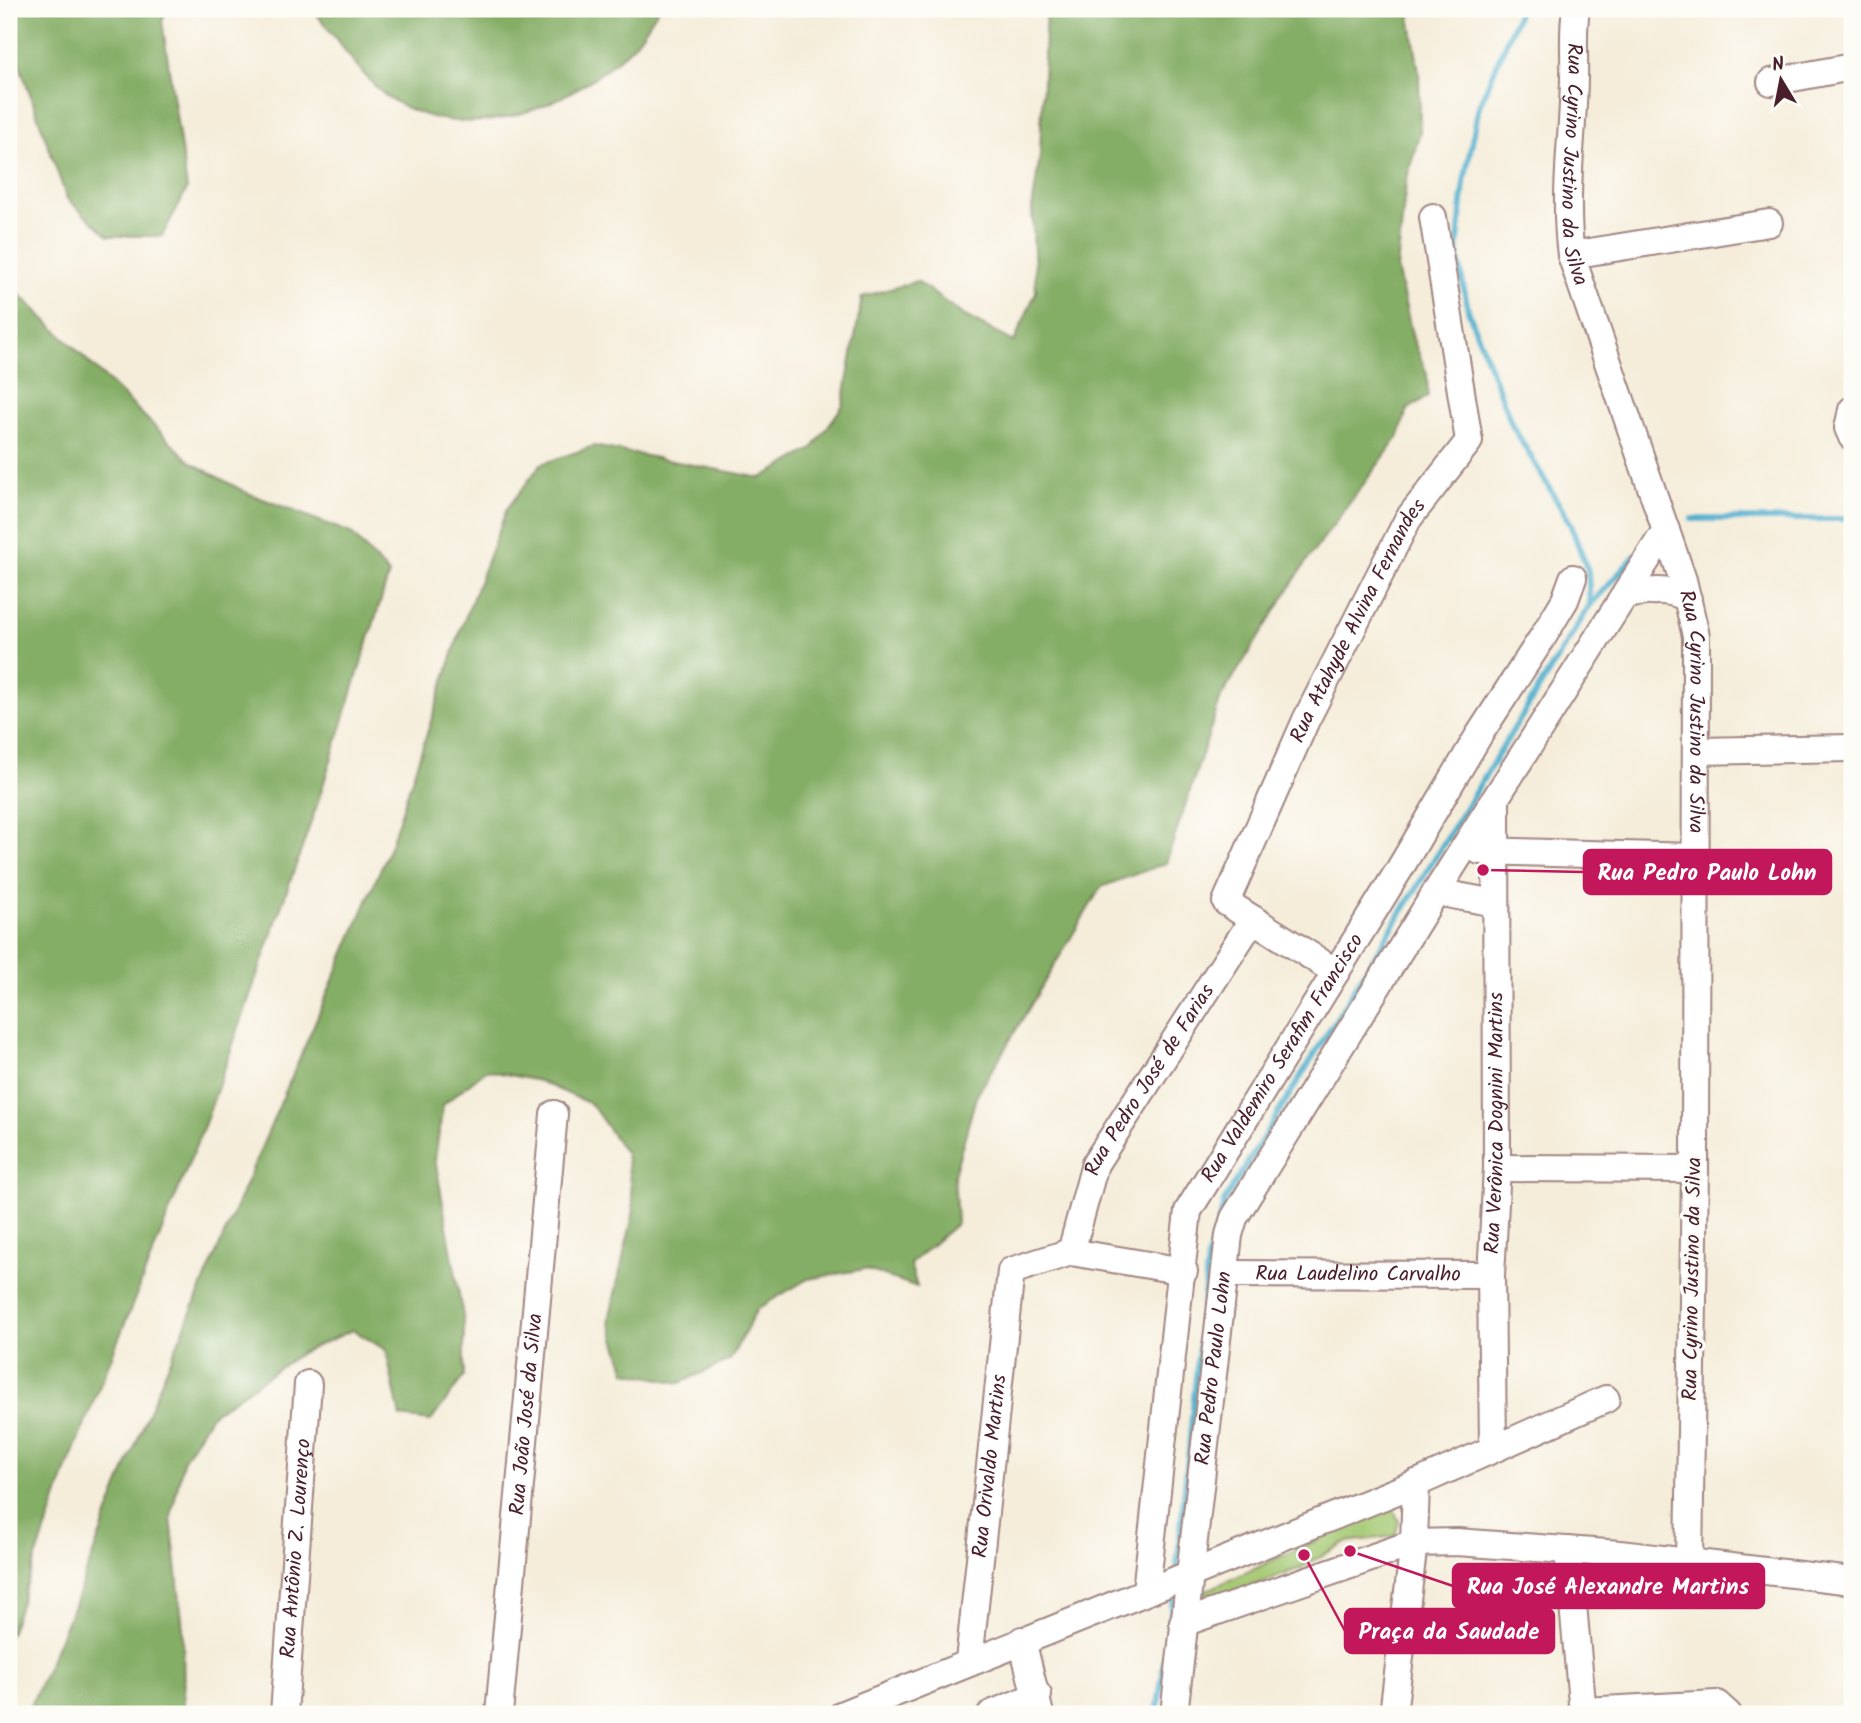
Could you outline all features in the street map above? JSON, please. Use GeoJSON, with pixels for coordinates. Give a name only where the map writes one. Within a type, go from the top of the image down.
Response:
{"type":"FeatureCollection","features":[{"type":"Feature","properties":{"kind":"street","name":"Rua Cyrino Justino da Silva"},"geometry":{"type":"LineString","coordinates":[[1576,9],[1572,45],[1575,76],[1567,213],[1571,255],[1667,530],[1688,599],[1697,654],[1695,1169],[1689,1562]]}},
{"type":"Feature","properties":{"kind":"street"},"geometry":{"type":"LineString","coordinates":[[1771,82],[1852,67]]}},
{"type":"Feature","properties":{"kind":"street","name":"Rua Atahyde Alvina Fernandes"},"geometry":{"type":"LineString","coordinates":[[1336,972],[1226,902],[1306,720],[1408,519],[1469,441],[1433,217]]}},
{"type":"Feature","properties":{"kind":"street"},"geometry":{"type":"LineString","coordinates":[[1571,255],[1769,223]]}},
{"type":"Feature","properties":{"kind":"street"},"geometry":{"type":"LineString","coordinates":[[1852,410],[1848,428],[1852,437]]}},
{"type":"Feature","properties":{"kind":"street","name":"Rua Pedro Paulo Lohn"},"geometry":{"type":"LineString","coordinates":[[1174,1714],[1229,1235],[1234,1218],[1436,892],[1667,530]]}},
{"type":"Feature","properties":{"kind":"street","name":"Rua Valdemiro Serafim Francisco"},"geometry":{"type":"LineString","coordinates":[[1146,1591],[1184,1270],[1188,1211],[1479,735],[1558,611],[1573,578]]}},
{"type":"Feature","properties":{"kind":"street"},"geometry":{"type":"LineString","coordinates":[[1627,595],[1659,591],[1680,594],[1688,599]]}},
{"type":"Feature","properties":{"kind":"street"},"geometry":{"type":"LineString","coordinates":[[1697,751],[1852,748]]}},
{"type":"Feature","properties":{"kind":"street","name":"Rua Verônica Dognini Martins"},"geometry":{"type":"LineString","coordinates":[[1493,1447],[1491,1275],[1497,1168],[1496,801]]}},
{"type":"Feature","properties":{"kind":"street"},"geometry":{"type":"LineString","coordinates":[[1463,851],[1695,857]]}},
{"type":"Feature","properties":{"kind":"street"},"geometry":{"type":"LineString","coordinates":[[1436,892],[1495,903]]}},
{"type":"Feature","properties":{"kind":"street","name":"Rua Pedro José de Farias"},"geometry":{"type":"LineString","coordinates":[[1071,1252],[1095,1164],[1253,919]]}},
{"type":"Feature","properties":{"kind":"street","name":"Rua João José da Silva"},"geometry":{"type":"LineString","coordinates":[[499,1714],[554,1114]]}},
{"type":"Feature","properties":{"kind":"street"},"geometry":{"type":"LineString","coordinates":[[1497,1168],[1695,1169]]}},
{"type":"Feature","properties":{"kind":"street"},"geometry":{"type":"LineString","coordinates":[[1071,1252],[1184,1270]]}},
{"type":"Feature","properties":{"kind":"street","name":"Rua Orivaldo Martins"},"geometry":{"type":"LineString","coordinates":[[969,1661],[1011,1271],[1071,1252]]}},
{"type":"Feature","properties":{"kind":"street","name":"Rua Laudelino Carvalho"},"geometry":{"type":"LineString","coordinates":[[1225,1274],[1491,1275]]}},
{"type":"Feature","properties":{"kind":"street","name":"Rua Antônio Z. Lourenço"},"geometry":{"type":"LineString","coordinates":[[284,1714],[308,1384]]}},
{"type":"Feature","properties":{"kind":"street"},"geometry":{"type":"LineString","coordinates":[[847,1711],[1416,1483],[1605,1399]]}},
{"type":"Feature","properties":{"kind":"street"},"geometry":{"type":"LineString","coordinates":[[1393,1714],[1414,1543],[1416,1483]]}},
{"type":"Feature","properties":{"kind":"street"},"geometry":{"type":"LineString","coordinates":[[1184,1623],[1414,1543],[1457,1542],[1567,1550],[1852,1581]]}},
{"type":"Feature","properties":{"kind":"street"},"geometry":{"type":"LineString","coordinates":[[1567,1550],[1583,1713],[1717,1704],[1728,1714]]}},
{"type":"Feature","properties":{"kind":"street"},"geometry":{"type":"LineString","coordinates":[[991,1714],[1039,1705],[1022,1640]]}},
{"type":"Feature","properties":{"kind":"green space"},"geometry":{"type":"Polygon","coordinates":[[[9,9],[167,9],[162,21],[187,189],[162,236],[109,236],[67,199],[9,35],[9,9]]]}},
{"type":"Feature","properties":{"kind":"green space"},"geometry":{"type":"Polygon","coordinates":[[[312,9],[659,9],[631,48],[606,70],[577,88],[547,104],[516,115],[484,121],[452,121],[420,113],[389,98],[359,69],[312,9]]]}},
{"type":"Feature","properties":{"kind":"green space"},"geometry":{"type":"Polygon","coordinates":[[[1046,9],[1409,9],[1419,73],[1420,131],[1406,182],[1397,268],[1413,339],[1427,374],[1428,396],[1407,410],[1399,436],[1306,562],[1221,697],[1166,863],[1101,887],[976,1097],[954,1175],[957,1223],[910,1264],[917,1287],[865,1269],[808,1279],[757,1309],[730,1360],[680,1383],[626,1372],[609,1320],[634,1210],[626,1154],[591,1104],[539,1081],[486,1070],[443,1105],[435,1159],[464,1322],[464,1376],[431,1421],[400,1417],[386,1350],[353,1330],[301,1353],[211,1415],[183,1461],[171,1517],[183,1629],[184,1714],[27,1714],[75,1603],[159,1387],[390,847],[461,629],[507,509],[541,464],[594,446],[761,478],[812,449],[843,405],[862,297],[917,281],[963,315],[1014,342],[1036,292],[1032,209],[1040,155],[1046,9]]]}},
{"type":"Feature","properties":{"kind":"green space"},"geometry":{"type":"Polygon","coordinates":[[[9,284],[192,463],[245,492],[351,533],[389,574],[316,808],[207,1118],[67,1468],[9,1637],[9,284]]]}},
{"type":"Feature","properties":{"kind":"green space"},"geometry":{"type":"Polygon","coordinates":[[[1392,1506],[1399,1521],[1395,1536],[1346,1542],[1302,1567],[1213,1603],[1203,1592],[1392,1506]]]}},
{"type":"Feature","properties":{"kind":"waterway"},"geometry":{"type":"LineString","coordinates":[[1520,9],[1479,106],[1464,182],[1457,253],[1468,310],[1512,425],[1570,523],[1588,571],[1590,605]]}},
{"type":"Feature","properties":{"kind":"waterway"},"geometry":{"type":"LineString","coordinates":[[1692,519],[1844,519]]}},
{"type":"Feature","properties":{"kind":"waterway"},"geometry":{"type":"LineString","coordinates":[[1177,1567],[1208,1258],[1225,1200],[1590,605],[1635,556]]}},
{"type":"Feature","properties":{"kind":"waterway"},"geometry":{"type":"LineString","coordinates":[[1157,1714],[1173,1599]]}},
{"type":"Feature","properties":{"kind":"place","name":"Rua Pedro Paulo Lohn"},"geometry":{"type":"Point","coordinates":[1483,870]}},
{"type":"Feature","properties":{"kind":"place","name":"Rua José Alexandre Martins"},"geometry":{"type":"Point","coordinates":[1350,1551]}},
{"type":"Feature","properties":{"kind":"place","name":"Praça da Saudade"},"geometry":{"type":"Point","coordinates":[1304,1555]}}]}
